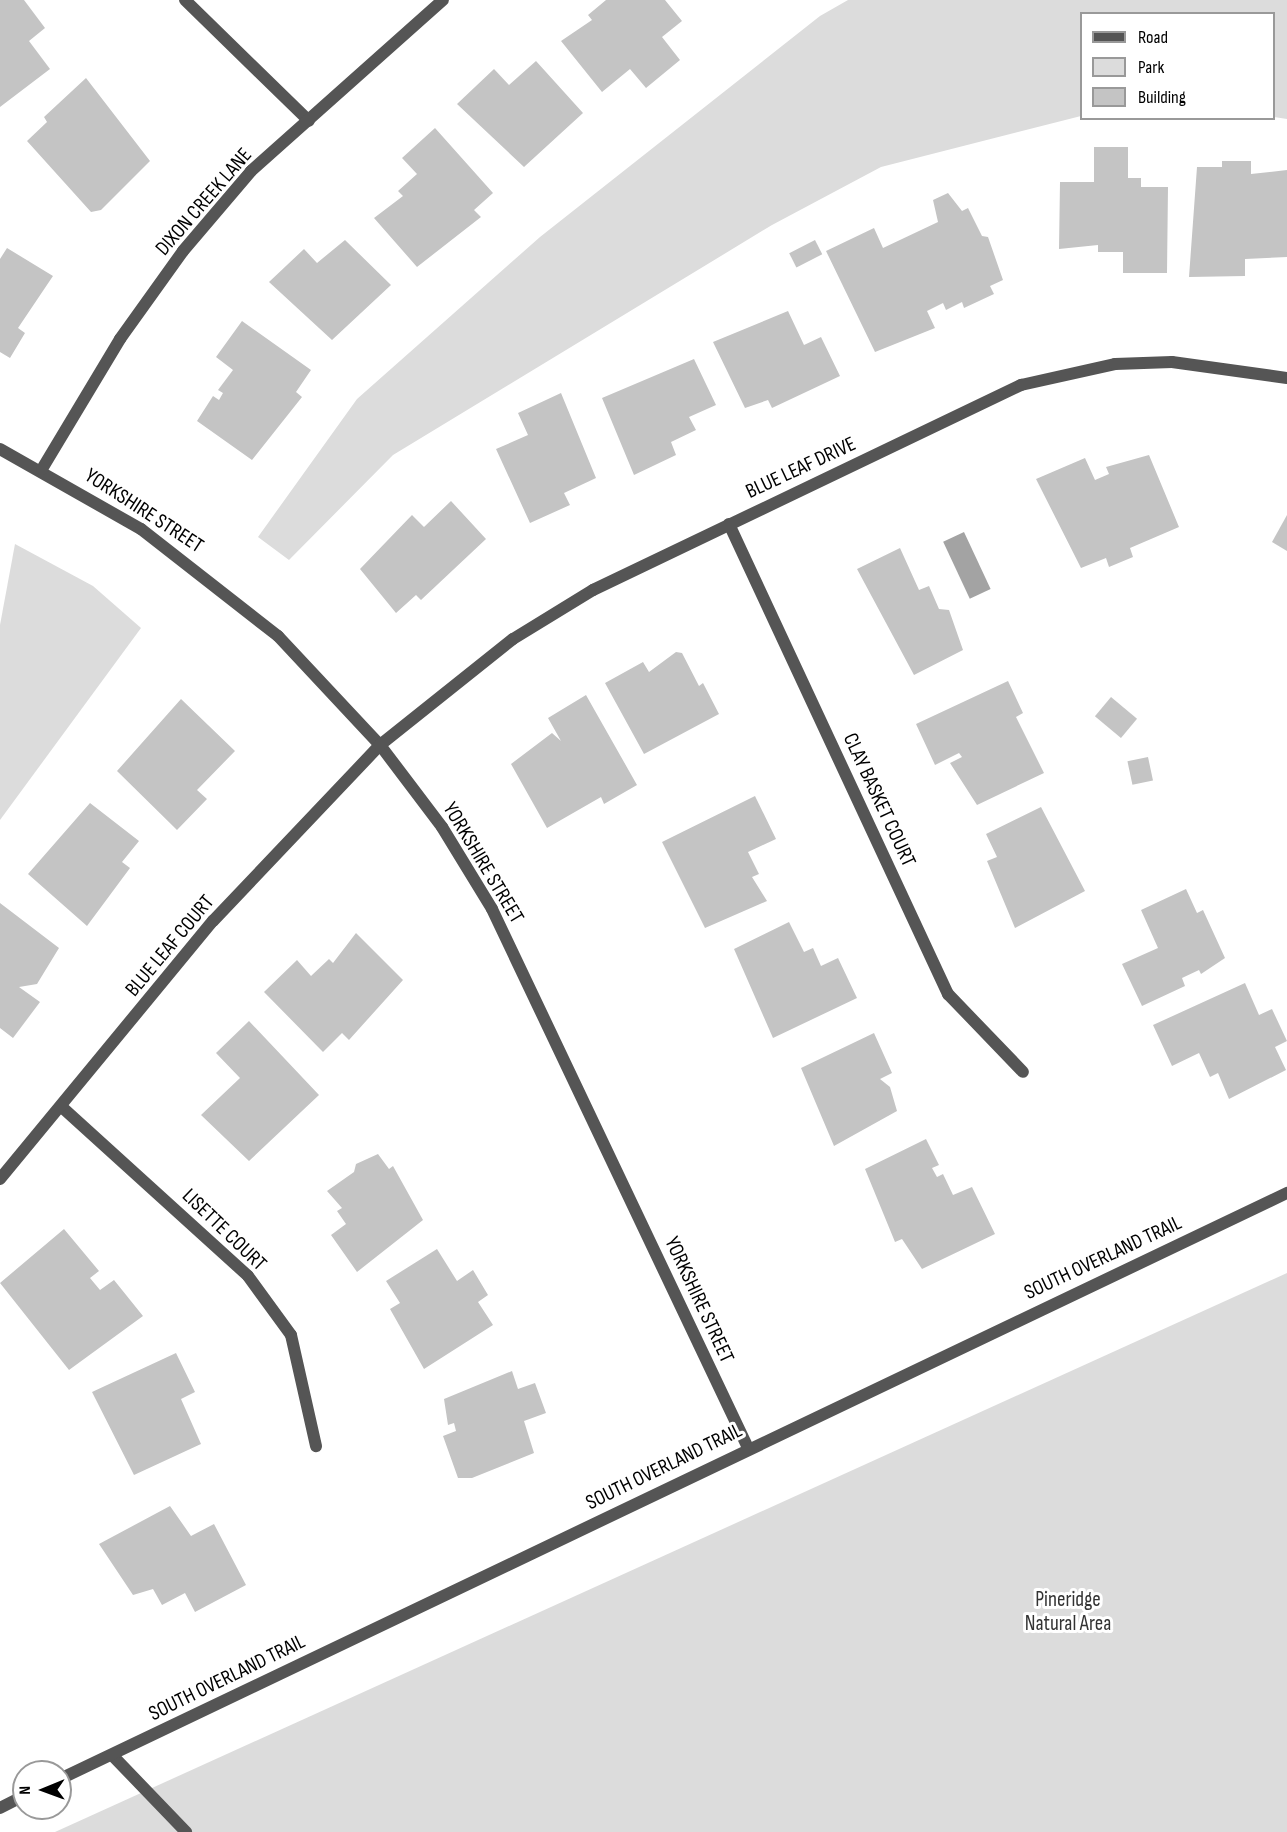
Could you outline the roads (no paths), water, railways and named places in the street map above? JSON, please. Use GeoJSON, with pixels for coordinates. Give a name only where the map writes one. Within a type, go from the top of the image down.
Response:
{"type":"FeatureCollection","features":[{"type":"Feature","properties":{"kind":"street"},"geometry":{"type":"LineString","coordinates":[[185,0],[309,121]]}},
{"type":"Feature","properties":{"kind":"street","name":"DIXON CREEK LANE"},"geometry":{"type":"LineString","coordinates":[[42,469],[120,339],[183,251],[251,171],[443,0]]}},
{"type":"Feature","properties":{"kind":"street","name":"BLUE LEAF DRIVE"},"geometry":{"type":"LineString","coordinates":[[380,745],[513,639],[594,590],[729,524],[1044,378],[1115,364],[1172,362],[1287,378]]}},
{"type":"Feature","properties":{"kind":"street","name":"YORKSHIRE STREET"},"geometry":{"type":"LineString","coordinates":[[0,449],[42,469],[189,562],[278,636],[380,745],[442,827],[492,909],[748,1448]]}},
{"type":"Feature","properties":{"kind":"street","name":"CLAY BASKET COURT"},"geometry":{"type":"LineString","coordinates":[[729,524],[948,994],[1023,1072]]}},
{"type":"Feature","properties":{"kind":"street","name":"BLUE LEAF COURT"},"geometry":{"type":"LineString","coordinates":[[0,1179],[64,1109],[213,921],[380,745]]}},
{"type":"Feature","properties":{"kind":"street","name":"LISETTE COURT"},"geometry":{"type":"LineString","coordinates":[[64,1109],[254,1285],[291,1335],[316,1446]]}},
{"type":"Feature","properties":{"kind":"street","name":"SOUTH OVERLAND TRAIL"},"geometry":{"type":"LineString","coordinates":[[72,1773],[748,1448],[1287,1193]]}},
{"type":"Feature","properties":{"kind":"street"},"geometry":{"type":"LineString","coordinates":[[112,1755],[186,1832]]}},
{"type":"Feature","properties":{"kind":"park label","name":"Pineridge Natural Area"},"geometry":{"type":"Point","coordinates":[1068,1612]}}]}
